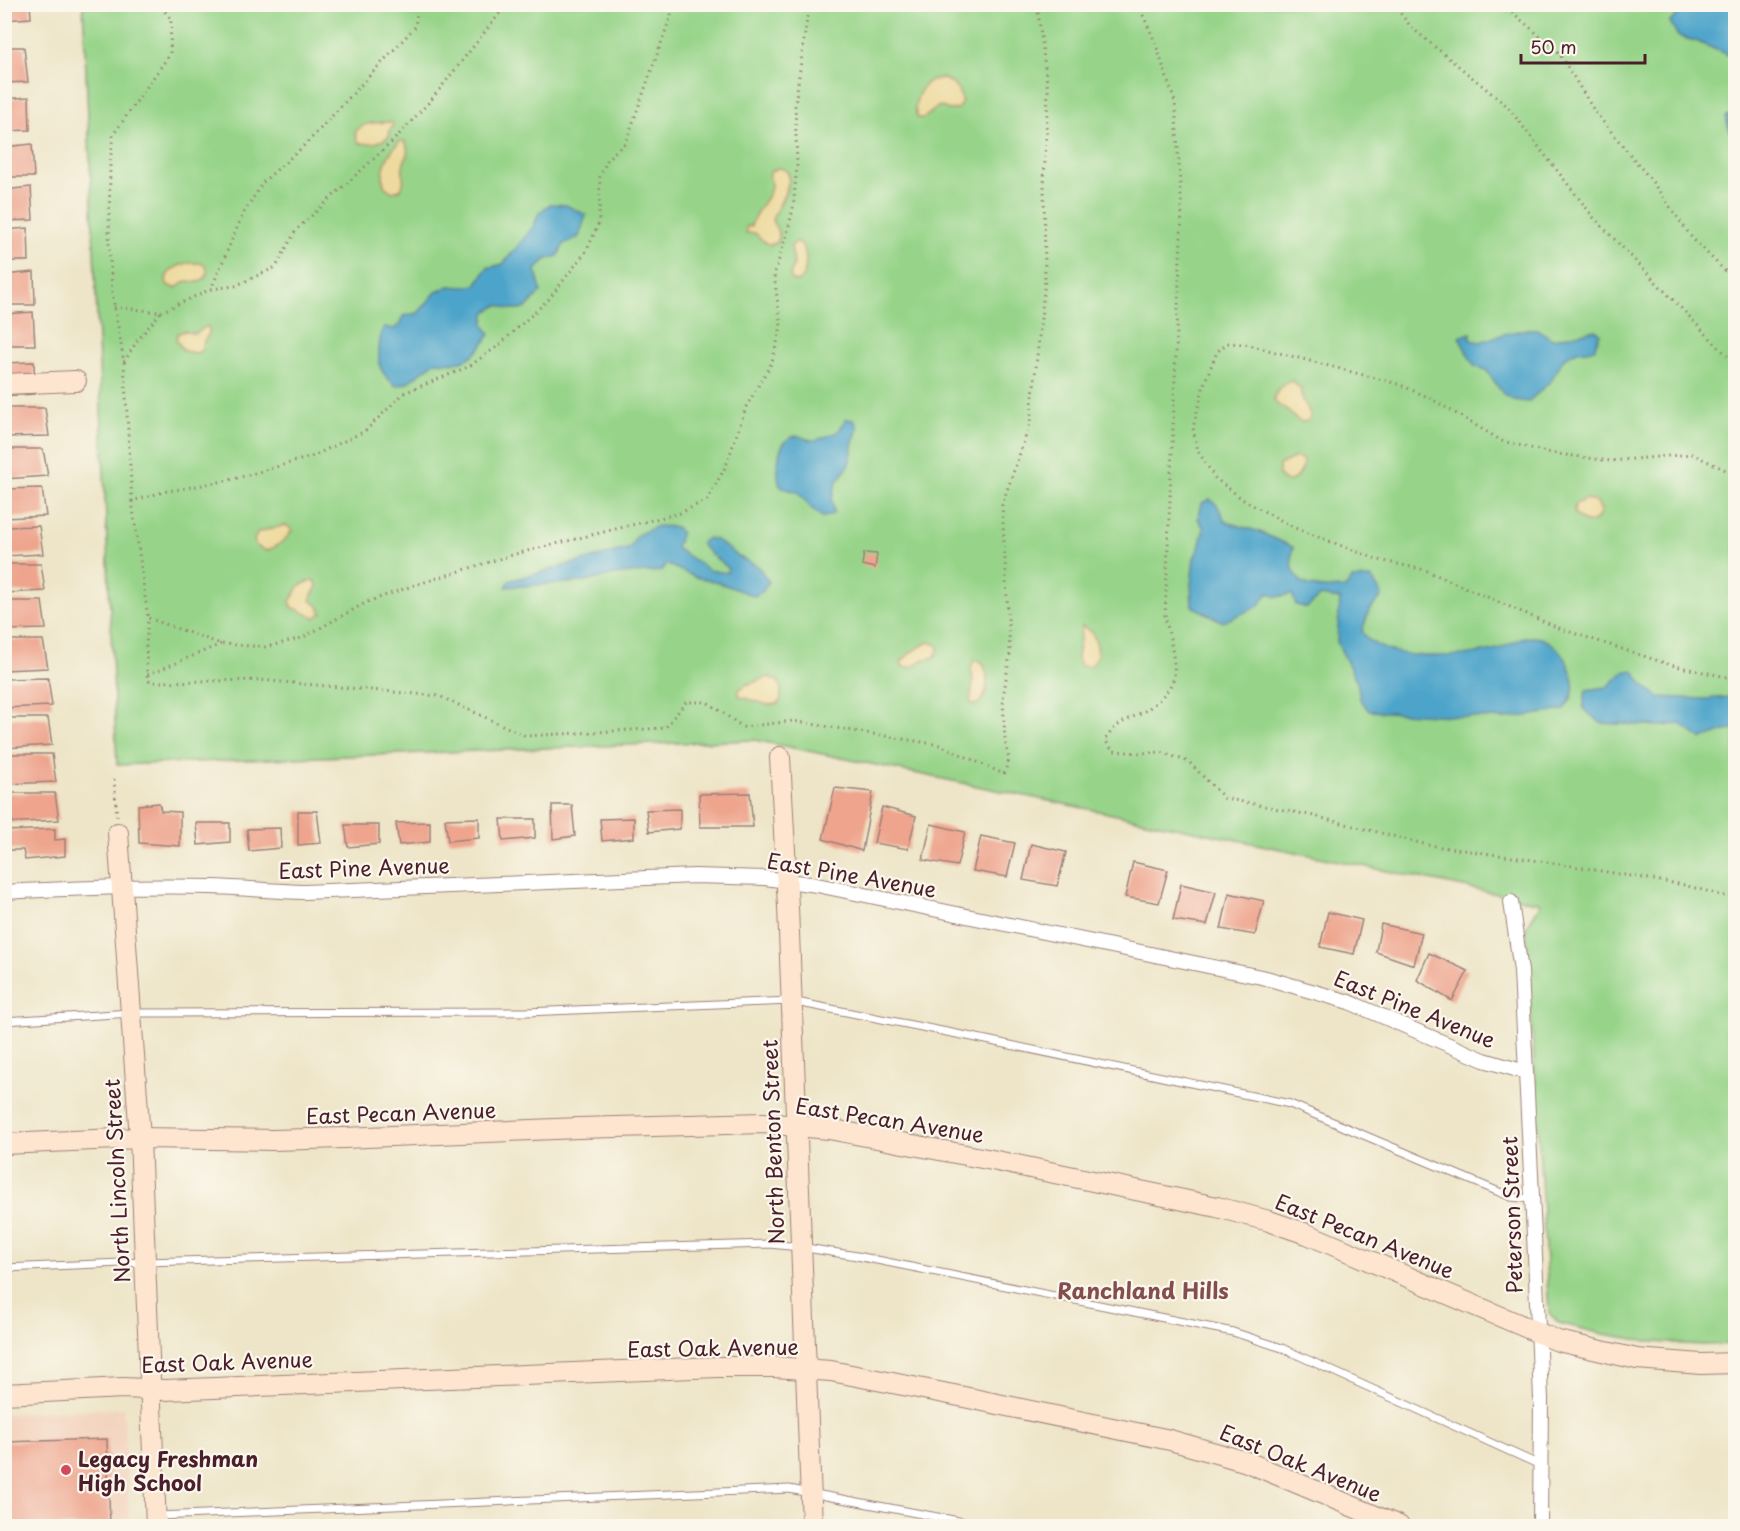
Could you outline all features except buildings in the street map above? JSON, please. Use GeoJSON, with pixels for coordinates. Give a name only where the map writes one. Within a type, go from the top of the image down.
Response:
{"type":"FeatureCollection","features":[{"type":"Feature","properties":{"kind":"street"},"geometry":{"type":"LineString","coordinates":[[4,384],[76,381]]}},
{"type":"Feature","properties":{"kind":"street","name":"North Benton Street"},"geometry":{"type":"LineString","coordinates":[[780,757],[812,1527]]}},
{"type":"Feature","properties":{"kind":"street","name":"North Lincoln Street"},"geometry":{"type":"LineString","coordinates":[[118,833],[140,1138],[156,1521]]}},
{"type":"Feature","properties":{"kind":"street","name":"East Pine Avenue"},"geometry":{"type":"LineString","coordinates":[[4,892],[122,886],[215,887],[304,892],[695,876],[765,878],[817,885],[1266,978],[1349,1002],[1484,1060],[1525,1072]]}},
{"type":"Feature","properties":{"kind":"street","name":"Peterson Street"},"geometry":{"type":"LineString","coordinates":[[1511,902],[1521,970],[1538,1331],[1540,1527]]}},
{"type":"Feature","properties":{"kind":"street","name":"East Pecan Avenue"},"geometry":{"type":"LineString","coordinates":[[4,1144],[140,1138],[280,1140],[693,1124],[764,1123],[829,1129],[884,1138],[1246,1214],[1307,1234],[1558,1341],[1637,1359],[1701,1364],[1736,1363]]}},
{"type":"Feature","properties":{"kind":"street","name":"East Oak Avenue"},"geometry":{"type":"LineString","coordinates":[[4,1394],[717,1367],[774,1367],[831,1371],[1200,1448],[1247,1462],[1399,1527]]}},
{"type":"Feature","properties":{"kind":"lane"},"geometry":{"type":"LineString","coordinates":[[4,1021],[131,1013],[526,1012],[791,1001],[972,1036],[1290,1104],[1511,1197],[1531,1199]]}},
{"type":"Feature","properties":{"kind":"lane"},"geometry":{"type":"LineString","coordinates":[[4,1268],[770,1244],[800,1247],[856,1256],[1233,1332],[1282,1348],[1517,1453],[1541,1466]]}},
{"type":"Feature","properties":{"kind":"lane"},"geometry":{"type":"LineString","coordinates":[[156,1521],[789,1489],[985,1527]]}},
{"type":"Feature","properties":{"kind":"path"},"geometry":{"type":"LineString","coordinates":[[159,4],[171,19],[170,54],[113,135],[110,164],[109,244],[114,307],[124,362],[132,501],[148,618],[146,647],[149,681],[259,680],[439,696],[526,736],[665,728],[686,702],[707,702],[743,727],[793,722],[940,745],[1004,774],[1008,760],[1003,698],[1010,652],[1002,505],[1030,424],[1045,280],[1044,183],[1048,91],[1037,4]]}},
{"type":"Feature","properties":{"kind":"path"},"geometry":{"type":"LineString","coordinates":[[211,289],[243,214],[264,181],[306,144],[415,27],[417,12],[414,4]]}},
{"type":"Feature","properties":{"kind":"path"},"geometry":{"type":"LineString","coordinates":[[124,362],[137,341],[161,312],[211,289],[235,286],[276,267],[296,230],[393,141],[431,100],[507,4]]}},
{"type":"Feature","properties":{"kind":"path"},"geometry":{"type":"LineString","coordinates":[[132,501],[163,492],[230,480],[311,458],[365,431],[404,393],[468,367],[507,338],[549,299],[587,250],[599,223],[600,177],[608,158],[626,142],[675,4]]}},
{"type":"Feature","properties":{"kind":"path"},"geometry":{"type":"LineString","coordinates":[[148,618],[221,644],[266,647],[302,638],[367,602],[415,585],[515,554],[680,513],[707,500],[726,466],[746,407],[772,362],[781,327],[774,275],[793,209],[797,165],[795,105],[809,4]]}},
{"type":"Feature","properties":{"kind":"path"},"geometry":{"type":"LineString","coordinates":[[1138,4],[1155,42],[1175,102],[1182,212],[1165,616],[1171,641],[1174,678],[1163,696],[1144,711],[1114,727],[1105,740],[1113,751],[1161,752],[1189,762],[1224,798],[1314,816],[1428,845],[1584,867],[1684,885],[1736,899]]}},
{"type":"Feature","properties":{"kind":"path"},"geometry":{"type":"LineString","coordinates":[[1393,4],[1412,28],[1506,106],[1594,218],[1736,365]]}},
{"type":"Feature","properties":{"kind":"path"},"geometry":{"type":"LineString","coordinates":[[1503,4],[1558,53],[1595,112],[1651,180],[1692,238],[1736,282]]}},
{"type":"Feature","properties":{"kind":"path"},"geometry":{"type":"LineString","coordinates":[[114,307],[161,312]]}},
{"type":"Feature","properties":{"kind":"path"},"geometry":{"type":"LineString","coordinates":[[1736,475],[1692,454],[1611,461],[1551,453],[1502,441],[1430,398],[1398,384],[1245,344],[1227,343],[1217,352],[1205,381],[1192,428],[1198,451],[1215,478],[1245,501],[1295,528],[1379,560],[1425,570],[1561,629],[1671,665],[1736,679]]}},
{"type":"Feature","properties":{"kind":"path"},"geometry":{"type":"LineString","coordinates":[[147,675],[221,644]]}},
{"type":"Feature","properties":{"kind":"path"},"geometry":{"type":"LineString","coordinates":[[114,779],[118,833]]}},
{"type":"Feature","properties":{"kind":"shaded area","name":"Legacy Freshman High School"},"geometry":{"type":"Polygon","coordinates":[[[124,1408],[129,1526],[5,1526],[5,1414],[124,1408]]]}},
{"type":"Feature","properties":{"kind":"green space"},"geometry":{"type":"Polygon","coordinates":[[[83,5],[1735,5],[1735,1344],[1702,1345],[1654,1342],[1603,1334],[1559,1323],[1549,1313],[1526,928],[1541,903],[755,740],[117,765],[83,5]]]}},
{"type":"Feature","properties":{"kind":"sand"},"geometry":{"type":"Polygon","coordinates":[[[942,78],[957,89],[962,101],[958,109],[949,110],[939,106],[924,118],[918,118],[915,109],[922,89],[930,81],[942,78]]]}},
{"type":"Feature","properties":{"kind":"sand"},"geometry":{"type":"Polygon","coordinates":[[[390,122],[393,126],[386,138],[369,144],[358,142],[355,133],[362,126],[370,123],[390,122]]]}},
{"type":"Feature","properties":{"kind":"sand"},"geometry":{"type":"Polygon","coordinates":[[[400,141],[404,141],[408,150],[403,166],[403,184],[400,190],[392,192],[384,186],[383,173],[388,156],[400,141]]]}},
{"type":"Feature","properties":{"kind":"sand"},"geometry":{"type":"Polygon","coordinates":[[[777,168],[785,170],[789,182],[772,220],[779,234],[778,242],[771,245],[765,243],[755,233],[746,233],[747,226],[751,226],[770,191],[770,172],[777,168]]]}},
{"type":"Feature","properties":{"kind":"sand"},"geometry":{"type":"Polygon","coordinates":[[[796,242],[802,246],[806,259],[803,277],[797,282],[793,281],[790,276],[794,264],[791,246],[796,242]]]}},
{"type":"Feature","properties":{"kind":"sand"},"geometry":{"type":"Polygon","coordinates":[[[187,263],[205,265],[207,273],[204,279],[199,282],[186,281],[176,288],[169,286],[166,282],[168,274],[176,267],[187,263]]]}},
{"type":"Feature","properties":{"kind":"sand"},"geometry":{"type":"Polygon","coordinates":[[[207,326],[209,334],[201,351],[196,353],[184,351],[176,340],[178,333],[185,331],[195,334],[207,326]]]}},
{"type":"Feature","properties":{"kind":"sand"},"geometry":{"type":"Polygon","coordinates":[[[1292,381],[1301,389],[1309,411],[1310,419],[1306,421],[1299,421],[1277,405],[1274,400],[1280,388],[1292,381]]]}},
{"type":"Feature","properties":{"kind":"sand"},"geometry":{"type":"Polygon","coordinates":[[[1296,457],[1303,460],[1298,476],[1289,482],[1284,481],[1279,476],[1279,465],[1296,457]]]}},
{"type":"Feature","properties":{"kind":"sand"},"geometry":{"type":"Polygon","coordinates":[[[1585,499],[1596,502],[1601,510],[1593,522],[1585,522],[1574,513],[1575,504],[1585,499]]]}},
{"type":"Feature","properties":{"kind":"sand"},"geometry":{"type":"Polygon","coordinates":[[[286,525],[292,530],[288,537],[277,545],[266,551],[256,546],[254,540],[258,532],[286,525]]]}},
{"type":"Feature","properties":{"kind":"sand"},"geometry":{"type":"Polygon","coordinates":[[[312,580],[316,581],[317,587],[311,600],[322,613],[315,618],[292,607],[290,602],[299,586],[312,580]]]}},
{"type":"Feature","properties":{"kind":"sand"},"geometry":{"type":"Polygon","coordinates":[[[1082,626],[1092,632],[1097,646],[1096,660],[1089,667],[1081,666],[1077,658],[1082,626]]]}},
{"type":"Feature","properties":{"kind":"sand"},"geometry":{"type":"Polygon","coordinates":[[[928,642],[939,647],[935,657],[922,660],[913,667],[903,667],[901,662],[911,652],[928,642]]]}},
{"type":"Feature","properties":{"kind":"sand"},"geometry":{"type":"Polygon","coordinates":[[[974,660],[982,662],[987,679],[984,697],[976,705],[970,703],[973,681],[971,668],[974,660]]]}},
{"type":"Feature","properties":{"kind":"sand"},"geometry":{"type":"Polygon","coordinates":[[[768,677],[781,685],[781,699],[778,704],[768,705],[739,696],[739,690],[746,685],[768,677]]]}},
{"type":"Feature","properties":{"kind":"water"},"geometry":{"type":"Polygon","coordinates":[[[1679,5],[1735,5],[1735,58],[1678,36],[1670,22],[1682,10],[1679,5]]]}},
{"type":"Feature","properties":{"kind":"water"},"geometry":{"type":"Polygon","coordinates":[[[1735,113],[1735,150],[1726,117],[1735,113]]]}},
{"type":"Feature","properties":{"kind":"water"},"geometry":{"type":"Polygon","coordinates":[[[550,204],[566,205],[586,215],[579,237],[564,244],[558,256],[545,260],[536,270],[541,292],[525,309],[510,309],[498,305],[485,313],[484,325],[490,334],[473,355],[461,361],[435,362],[407,383],[396,386],[380,366],[379,348],[383,329],[385,327],[394,329],[400,324],[403,316],[418,313],[436,292],[449,286],[476,285],[487,268],[503,264],[533,227],[539,213],[550,204]]]}},
{"type":"Feature","properties":{"kind":"water"},"geometry":{"type":"Polygon","coordinates":[[[1527,329],[1537,329],[1552,339],[1595,330],[1600,333],[1594,349],[1577,351],[1564,358],[1551,381],[1528,402],[1513,400],[1504,395],[1486,370],[1474,366],[1459,337],[1471,333],[1471,340],[1480,342],[1527,329]]]}},
{"type":"Feature","properties":{"kind":"water"},"geometry":{"type":"Polygon","coordinates":[[[846,419],[854,420],[858,428],[852,445],[852,453],[848,467],[837,481],[832,499],[834,513],[822,517],[798,492],[786,489],[779,484],[779,455],[781,448],[790,438],[798,436],[815,440],[822,438],[839,431],[846,419]]]}},
{"type":"Feature","properties":{"kind":"water"},"geometry":{"type":"Polygon","coordinates":[[[1210,499],[1217,505],[1226,522],[1260,532],[1293,547],[1294,571],[1304,583],[1322,588],[1345,588],[1352,579],[1372,578],[1382,596],[1369,611],[1362,631],[1372,642],[1404,654],[1445,656],[1497,649],[1527,637],[1540,638],[1557,648],[1568,665],[1573,684],[1573,693],[1569,702],[1564,710],[1505,719],[1369,711],[1360,699],[1357,682],[1337,642],[1340,599],[1320,596],[1307,608],[1296,605],[1292,594],[1277,597],[1268,593],[1259,606],[1223,622],[1192,606],[1191,584],[1194,558],[1204,528],[1198,519],[1202,503],[1210,499]]]}},
{"type":"Feature","properties":{"kind":"water"},"geometry":{"type":"Polygon","coordinates":[[[657,526],[676,527],[681,533],[676,548],[709,570],[727,573],[728,568],[703,547],[701,543],[708,538],[716,540],[741,558],[758,566],[769,582],[762,592],[754,596],[717,582],[695,577],[666,564],[662,571],[620,574],[582,582],[506,587],[509,581],[630,548],[637,535],[657,526]]]}},
{"type":"Feature","properties":{"kind":"water"},"geometry":{"type":"Polygon","coordinates":[[[1633,670],[1643,684],[1658,697],[1705,699],[1730,697],[1735,699],[1735,728],[1702,739],[1680,724],[1661,726],[1601,723],[1583,709],[1586,690],[1607,687],[1624,672],[1633,670]]]}},
{"type":"Feature","properties":{"kind":"place","name":"Legacy Freshman High School"},"geometry":{"type":"Point","coordinates":[66,1470]}},
{"type":"Feature","properties":{"kind":"district","name":"Ranchland Hills"},"geometry":{"type":"Point","coordinates":[1143,1289]}}]}
